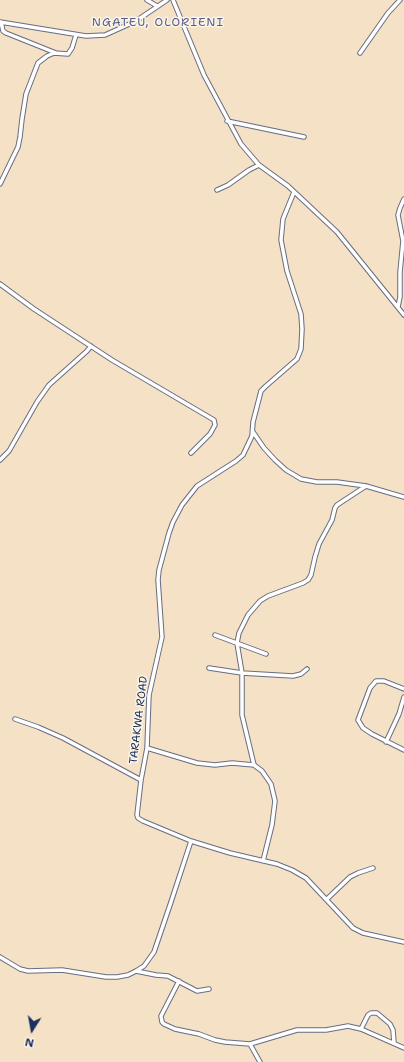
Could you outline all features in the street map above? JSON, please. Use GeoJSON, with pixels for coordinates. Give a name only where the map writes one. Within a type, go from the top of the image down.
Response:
{"type":"FeatureCollection","features":[{"type":"Feature","properties":{"kind":"street"},"geometry":{"type":"LineString","coordinates":[[147,0],[157,6]]}},
{"type":"Feature","properties":{"kind":"street"},"geometry":{"type":"LineString","coordinates":[[76,35],[70,52],[66,55],[57,53],[6,33],[3,31],[0,22],[76,35],[105,35],[136,21],[167,0]]}},
{"type":"Feature","properties":{"kind":"street"},"geometry":{"type":"LineString","coordinates":[[173,0],[204,76],[241,144],[259,165],[294,192],[342,237],[404,314]]}},
{"type":"Feature","properties":{"kind":"street"},"geometry":{"type":"LineString","coordinates":[[360,53],[388,13],[400,0]]}},
{"type":"Feature","properties":{"kind":"street"},"geometry":{"type":"LineString","coordinates":[[0,184],[18,147],[26,94],[36,68],[47,56],[57,53]]}},
{"type":"Feature","properties":{"kind":"street"},"geometry":{"type":"LineString","coordinates":[[227,120],[304,137]]}},
{"type":"Feature","properties":{"kind":"street"},"geometry":{"type":"LineString","coordinates":[[217,190],[228,185],[249,170],[259,165]]}},
{"type":"Feature","properties":{"kind":"street","name":"TARAKWA ROAD"},"geometry":{"type":"LineString","coordinates":[[294,192],[283,219],[281,240],[288,271],[301,314],[301,349],[297,359],[261,391],[253,422],[253,432],[250,442],[243,455],[197,486],[190,494],[173,522],[169,533],[159,570],[162,637],[149,695],[147,748],[137,811],[138,818],[191,841],[230,853],[277,864],[292,870],[306,878],[348,923],[358,931],[404,942]]}},
{"type":"Feature","properties":{"kind":"street"},"geometry":{"type":"LineString","coordinates":[[398,306],[400,297],[400,272],[403,236],[398,215],[404,199]]}},
{"type":"Feature","properties":{"kind":"street"},"geometry":{"type":"LineString","coordinates":[[0,284],[34,309],[137,376],[214,420],[215,426],[210,434],[192,453]]}},
{"type":"Feature","properties":{"kind":"street"},"geometry":{"type":"LineString","coordinates":[[0,460],[9,451],[45,389],[87,351],[90,346]]}},
{"type":"Feature","properties":{"kind":"street"},"geometry":{"type":"LineString","coordinates":[[253,432],[264,448],[275,460],[286,470],[301,479],[317,482],[337,482],[366,486],[404,497]]}},
{"type":"Feature","properties":{"kind":"street"},"geometry":{"type":"LineString","coordinates":[[254,765],[242,715],[242,673],[237,643],[238,633],[255,606],[260,601],[268,596],[308,580],[311,575],[319,544],[332,520],[337,505],[366,486]]}},
{"type":"Feature","properties":{"kind":"street"},"geometry":{"type":"LineString","coordinates":[[215,635],[266,654]]}},
{"type":"Feature","properties":{"kind":"street"},"geometry":{"type":"LineString","coordinates":[[209,668],[242,673],[293,676],[301,674],[307,669]]}},
{"type":"Feature","properties":{"kind":"street"},"geometry":{"type":"LineString","coordinates":[[404,688],[384,681],[376,681],[370,688],[358,718],[359,724],[363,728],[386,742],[404,750]]}},
{"type":"Feature","properties":{"kind":"street"},"geometry":{"type":"LineString","coordinates":[[386,742],[399,714],[404,697]]}},
{"type":"Feature","properties":{"kind":"street"},"geometry":{"type":"LineString","coordinates":[[15,719],[63,738],[141,780]]}},
{"type":"Feature","properties":{"kind":"street"},"geometry":{"type":"LineString","coordinates":[[147,748],[208,765],[238,763],[254,765],[262,771],[271,784],[275,801],[272,825],[263,861]]}},
{"type":"Feature","properties":{"kind":"street"},"geometry":{"type":"LineString","coordinates":[[0,957],[20,969],[28,971],[62,970],[106,977],[117,977],[136,971],[144,966],[154,952],[191,841]]}},
{"type":"Feature","properties":{"kind":"street"},"geometry":{"type":"LineString","coordinates":[[327,899],[350,877],[373,868]]}},
{"type":"Feature","properties":{"kind":"street"},"geometry":{"type":"LineString","coordinates":[[136,971],[168,976],[197,991],[209,989]]}},
{"type":"Feature","properties":{"kind":"street"},"geometry":{"type":"LineString","coordinates":[[179,981],[161,1016],[164,1024],[175,1029],[199,1034],[215,1040],[230,1043],[250,1044],[303,1029],[326,1030],[348,1026],[361,1029],[404,1048]]}},
{"type":"Feature","properties":{"kind":"street"},"geometry":{"type":"LineString","coordinates":[[361,1029],[368,1015],[371,1013],[377,1013],[390,1024],[393,1030],[394,1043]]}},
{"type":"Feature","properties":{"kind":"street"},"geometry":{"type":"LineString","coordinates":[[250,1044],[260,1062]]}},
{"type":"Feature","properties":{"kind":"district","name":"NGATEU, OLORIENI"},"geometry":{"type":"Point","coordinates":[158,23]}}]}
